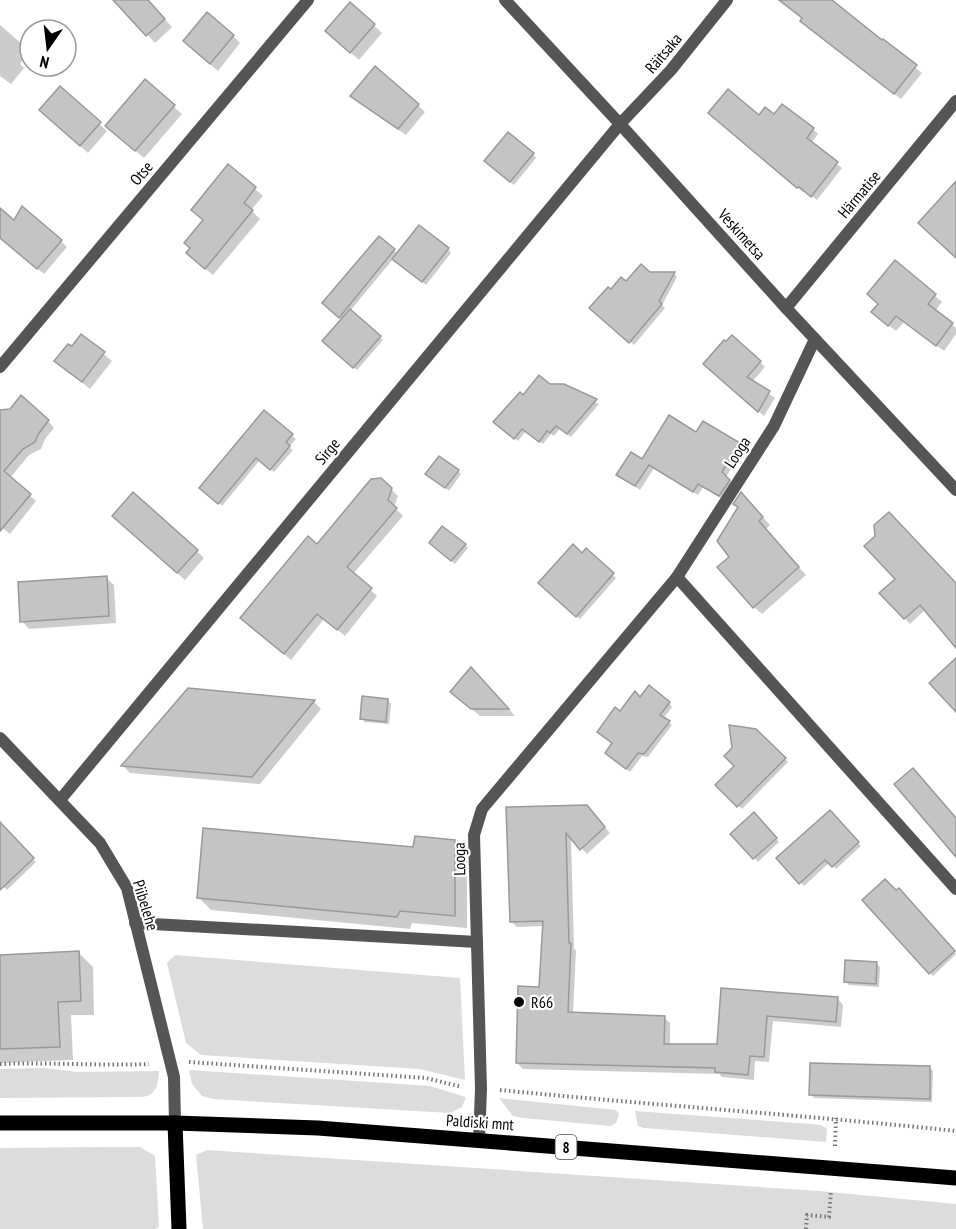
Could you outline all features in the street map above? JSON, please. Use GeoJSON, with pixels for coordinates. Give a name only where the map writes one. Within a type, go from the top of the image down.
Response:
{"type":"FeatureCollection","features":[{"type":"Feature","properties":{"kind":"main road","name":"Paldiski mnt"},"geometry":{"type":"LineString","coordinates":[[0,1123],[175,1123],[318,1128],[956,1178]]}},
{"type":"Feature","properties":{"kind":"main road"},"geometry":{"type":"LineString","coordinates":[[175,1123],[179,1229]]}},
{"type":"Feature","properties":{"kind":"street","name":"Otse"},"geometry":{"type":"LineString","coordinates":[[0,367],[308,0]]}},
{"type":"Feature","properties":{"kind":"street","name":"Veskimetsa"},"geometry":{"type":"LineString","coordinates":[[505,0],[786,308],[956,490]]}},
{"type":"Feature","properties":{"kind":"street","name":"Räitsaka"},"geometry":{"type":"LineString","coordinates":[[620,124],[671,70],[727,0]]}},
{"type":"Feature","properties":{"kind":"street","name":"Härmatise"},"geometry":{"type":"LineString","coordinates":[[786,308],[956,101]]}},
{"type":"Feature","properties":{"kind":"street","name":"Sirge"},"geometry":{"type":"LineString","coordinates":[[60,800],[620,124]]}},
{"type":"Feature","properties":{"kind":"street","name":"Looga"},"geometry":{"type":"LineString","coordinates":[[479,1140],[481,1089],[474,836],[482,809],[677,577],[774,426],[815,339]]}},
{"type":"Feature","properties":{"kind":"street"},"geometry":{"type":"LineString","coordinates":[[677,577],[956,889]]}},
{"type":"Feature","properties":{"kind":"street","name":"Piibelehe"},"geometry":{"type":"LineString","coordinates":[[0,738],[100,843],[127,888],[174,1077],[175,1123]]}},
{"type":"Feature","properties":{"kind":"street"},"geometry":{"type":"LineString","coordinates":[[135,923],[477,942]]}},
{"type":"Feature","properties":{"kind":"path"},"geometry":{"type":"LineString","coordinates":[[194,1062],[426,1078],[468,1088],[836,1118],[956,1131]]}},
{"type":"Feature","properties":{"kind":"path"},"geometry":{"type":"LineString","coordinates":[[0,1064],[45,1063],[93,1066],[147,1064]]}},
{"type":"Feature","properties":{"kind":"path"},"geometry":{"type":"LineString","coordinates":[[835,1146],[836,1118]]}},
{"type":"Feature","properties":{"kind":"path"},"geometry":{"type":"LineString","coordinates":[[806,1229],[807,1215],[829,1217],[831,1190]]}},
{"type":"Feature","properties":{"kind":"shaded area"},"geometry":{"type":"Polygon","coordinates":[[[175,955],[460,978],[465,1080],[420,1069],[201,1055],[186,1043],[167,963],[175,955]]]}},
{"type":"Feature","properties":{"kind":"shaded area"},"geometry":{"type":"Polygon","coordinates":[[[44,1068],[78,1072],[159,1071],[154,1092],[142,1097],[0,1098],[0,1069],[44,1068]]]}},
{"type":"Feature","properties":{"kind":"shaded area"},"geometry":{"type":"Polygon","coordinates":[[[189,1070],[430,1086],[466,1097],[462,1107],[450,1113],[213,1099],[202,1096],[192,1084],[189,1070]]]}},
{"type":"Feature","properties":{"kind":"shaded area"},"geometry":{"type":"Polygon","coordinates":[[[499,1098],[616,1110],[619,1114],[616,1123],[610,1126],[523,1118],[513,1116],[499,1098]]]}},
{"type":"Feature","properties":{"kind":"shaded area"},"geometry":{"type":"Polygon","coordinates":[[[635,1111],[821,1125],[827,1129],[826,1142],[644,1128],[638,1126],[635,1111]]]}},
{"type":"Feature","properties":{"kind":"shaded area"},"geometry":{"type":"Polygon","coordinates":[[[140,1147],[155,1156],[159,1227],[155,1229],[0,1229],[0,1148],[140,1147]]]}},
{"type":"Feature","properties":{"kind":"shaded area"},"geometry":{"type":"Polygon","coordinates":[[[207,1150],[819,1191],[956,1204],[956,1229],[203,1229],[196,1155],[207,1150]]]}},
{"type":"Feature","properties":{"kind":"building"},"geometry":{"type":"Polygon","coordinates":[[[113,0],[148,0],[165,19],[146,36],[113,0]]]}},
{"type":"Feature","properties":{"kind":"building"},"geometry":{"type":"Polygon","coordinates":[[[779,0],[832,0],[917,65],[894,94],[800,21],[802,18],[779,0]]]}},
{"type":"Feature","properties":{"kind":"building"},"geometry":{"type":"Polygon","coordinates":[[[350,2],[375,24],[350,53],[325,31],[350,2]]]}},
{"type":"Feature","properties":{"kind":"building"},"geometry":{"type":"Polygon","coordinates":[[[207,12],[234,35],[210,64],[183,41],[207,12]]]}},
{"type":"Feature","properties":{"kind":"building"},"geometry":{"type":"Polygon","coordinates":[[[375,66],[419,104],[398,129],[350,96],[375,66]]]}},
{"type":"Feature","properties":{"kind":"building"},"geometry":{"type":"Polygon","coordinates":[[[145,79],[175,105],[135,151],[105,126],[145,79]]]}},
{"type":"Feature","properties":{"kind":"building"},"geometry":{"type":"Polygon","coordinates":[[[60,86],[101,122],[80,146],[39,110],[60,86]]]}},
{"type":"Feature","properties":{"kind":"building"},"geometry":{"type":"Polygon","coordinates":[[[728,89],[759,115],[765,107],[774,114],[782,104],[814,128],[807,138],[838,162],[811,197],[799,187],[797,188],[708,113],[728,89]]]}},
{"type":"Feature","properties":{"kind":"building"},"geometry":{"type":"Polygon","coordinates":[[[508,132],[534,153],[510,182],[484,161],[508,132]]]}},
{"type":"Feature","properties":{"kind":"building"},"geometry":{"type":"Polygon","coordinates":[[[228,164],[256,187],[244,203],[253,210],[205,269],[186,253],[190,248],[184,243],[203,220],[191,210],[228,164]]]}},
{"type":"Feature","properties":{"kind":"building"},"geometry":{"type":"Polygon","coordinates":[[[956,181],[956,258],[918,223],[956,181]]]}},
{"type":"Feature","properties":{"kind":"building"},"geometry":{"type":"Polygon","coordinates":[[[22,206],[62,240],[37,269],[0,238],[0,208],[14,220],[22,206]]]}},
{"type":"Feature","properties":{"kind":"building"},"geometry":{"type":"Polygon","coordinates":[[[419,225],[449,248],[422,282],[392,259],[419,225]]]}},
{"type":"Feature","properties":{"kind":"building"},"geometry":{"type":"Polygon","coordinates":[[[379,236],[395,249],[339,318],[322,303],[379,236]]]}},
{"type":"Feature","properties":{"kind":"building"},"geometry":{"type":"Polygon","coordinates":[[[895,260],[936,294],[928,304],[953,323],[936,346],[896,316],[888,326],[871,312],[878,304],[867,294],[895,260]]]}},
{"type":"Feature","properties":{"kind":"building"},"geometry":{"type":"Polygon","coordinates":[[[641,264],[650,272],[675,272],[659,301],[662,304],[629,343],[589,308],[608,287],[611,289],[621,277],[626,281],[641,264]]]}},
{"type":"Feature","properties":{"kind":"building"},"geometry":{"type":"Polygon","coordinates":[[[350,309],[381,336],[353,368],[322,341],[350,309]]]}},
{"type":"Feature","properties":{"kind":"building"},"geometry":{"type":"Polygon","coordinates":[[[81,334],[105,352],[82,382],[54,361],[68,344],[72,346],[81,334]]]}},
{"type":"Feature","properties":{"kind":"building"},"geometry":{"type":"Polygon","coordinates":[[[732,335],[761,361],[747,377],[770,391],[758,412],[703,364],[724,340],[726,341],[732,335]]]}},
{"type":"Feature","properties":{"kind":"building"},"geometry":{"type":"Polygon","coordinates":[[[539,375],[550,384],[564,384],[597,399],[567,434],[556,426],[550,433],[547,431],[539,442],[522,429],[514,439],[493,422],[520,392],[523,395],[539,375]]]}},
{"type":"Feature","properties":{"kind":"building"},"geometry":{"type":"Polygon","coordinates":[[[21,395],[49,420],[35,442],[23,449],[4,471],[31,494],[0,531],[0,410],[10,409],[21,395]]]}},
{"type":"Feature","properties":{"kind":"building"},"geometry":{"type":"Polygon","coordinates":[[[264,410],[293,434],[286,442],[290,446],[270,470],[256,458],[218,504],[199,488],[264,410]]]}},
{"type":"Feature","properties":{"kind":"building"},"geometry":{"type":"Polygon","coordinates":[[[669,415],[696,432],[703,421],[740,443],[722,472],[730,480],[719,496],[698,484],[693,492],[649,465],[635,486],[616,475],[631,452],[642,459],[669,415]]]}},
{"type":"Feature","properties":{"kind":"building"},"geometry":{"type":"Polygon","coordinates":[[[439,456],[459,470],[445,488],[425,474],[439,456]]]}},
{"type":"Feature","properties":{"kind":"building"},"geometry":{"type":"Polygon","coordinates":[[[381,478],[392,488],[388,500],[397,508],[347,567],[372,588],[337,630],[317,614],[284,654],[240,618],[308,536],[317,544],[371,479],[381,478]]]}},
{"type":"Feature","properties":{"kind":"building"},"geometry":{"type":"Polygon","coordinates":[[[133,492],[198,550],[177,573],[112,516],[133,492]]]}},
{"type":"Feature","properties":{"kind":"building"},"geometry":{"type":"Polygon","coordinates":[[[741,492],[763,517],[759,521],[799,567],[753,608],[717,567],[729,557],[717,541],[738,507],[733,504],[741,492]]]}},
{"type":"Feature","properties":{"kind":"building"},"geometry":{"type":"Polygon","coordinates":[[[889,512],[956,583],[956,648],[920,605],[904,619],[879,593],[895,579],[864,546],[875,536],[874,525],[889,512]]]}},
{"type":"Feature","properties":{"kind":"building"},"geometry":{"type":"Polygon","coordinates":[[[442,526],[466,544],[451,561],[429,543],[442,526]]]}},
{"type":"Feature","properties":{"kind":"building"},"geometry":{"type":"Polygon","coordinates":[[[573,544],[582,553],[586,548],[614,573],[576,617],[538,583],[573,544]]]}},
{"type":"Feature","properties":{"kind":"building"},"geometry":{"type":"Polygon","coordinates":[[[107,576],[109,616],[20,622],[18,582],[107,576]]]}},
{"type":"Feature","properties":{"kind":"building"},"geometry":{"type":"Polygon","coordinates":[[[956,658],[956,712],[929,683],[956,658]]]}},
{"type":"Feature","properties":{"kind":"building"},"geometry":{"type":"Polygon","coordinates":[[[471,667],[509,709],[471,709],[450,692],[471,667]]]}},
{"type":"Feature","properties":{"kind":"building"},"geometry":{"type":"Polygon","coordinates":[[[649,685],[670,702],[660,715],[670,721],[644,754],[638,753],[626,769],[605,753],[612,743],[597,732],[615,707],[620,711],[635,691],[640,697],[649,685]]]}},
{"type":"Feature","properties":{"kind":"building"},"geometry":{"type":"Polygon","coordinates":[[[188,688],[315,700],[252,777],[121,766],[188,688]]]}},
{"type":"Feature","properties":{"kind":"building"},"geometry":{"type":"Polygon","coordinates":[[[362,696],[388,699],[386,722],[360,719],[362,696]]]}},
{"type":"Feature","properties":{"kind":"building"},"geometry":{"type":"Polygon","coordinates":[[[729,725],[756,729],[786,758],[737,807],[715,785],[734,766],[724,756],[732,748],[729,725]]]}},
{"type":"Feature","properties":{"kind":"building"},"geometry":{"type":"Polygon","coordinates":[[[913,768],[956,818],[956,857],[894,784],[913,768]]]}},
{"type":"Feature","properties":{"kind":"building"},"geometry":{"type":"Polygon","coordinates":[[[587,805],[605,827],[580,850],[566,833],[569,943],[571,943],[568,1012],[665,1016],[664,1044],[717,1044],[721,988],[838,997],[836,1022],[767,1016],[764,1057],[750,1056],[748,1075],[715,1072],[715,1068],[516,1063],[518,986],[539,987],[543,921],[510,922],[506,807],[587,805]]]}},
{"type":"Feature","properties":{"kind":"building"},"geometry":{"type":"Polygon","coordinates":[[[830,810],[859,842],[832,867],[825,860],[799,884],[776,858],[830,810]]]}},
{"type":"Feature","properties":{"kind":"building"},"geometry":{"type":"Polygon","coordinates":[[[754,812],[777,838],[753,859],[730,834],[754,812]]]}},
{"type":"Feature","properties":{"kind":"building"},"geometry":{"type":"Polygon","coordinates":[[[0,822],[34,858],[0,890],[0,822]]]}},
{"type":"Feature","properties":{"kind":"building"},"geometry":{"type":"Polygon","coordinates":[[[203,828],[413,847],[415,836],[455,840],[455,916],[400,911],[397,917],[197,898],[203,828]]]}},
{"type":"Feature","properties":{"kind":"building"},"geometry":{"type":"Polygon","coordinates":[[[885,879],[896,890],[899,888],[955,951],[929,974],[862,900],[885,879]]]}},
{"type":"Feature","properties":{"kind":"building"},"geometry":{"type":"Polygon","coordinates":[[[79,951],[81,1001],[58,1002],[60,1047],[0,1049],[0,955],[79,951]]]}},
{"type":"Feature","properties":{"kind":"building"},"geometry":{"type":"Polygon","coordinates":[[[845,960],[877,962],[876,984],[844,982],[845,960]]]}},
{"type":"Feature","properties":{"kind":"building"},"geometry":{"type":"Polygon","coordinates":[[[810,1063],[930,1066],[930,1099],[809,1095],[810,1063]]]}},
{"type":"Feature","properties":{"kind":"place","name":"R66"},"geometry":{"type":"Point","coordinates":[519,1002]}}]}
